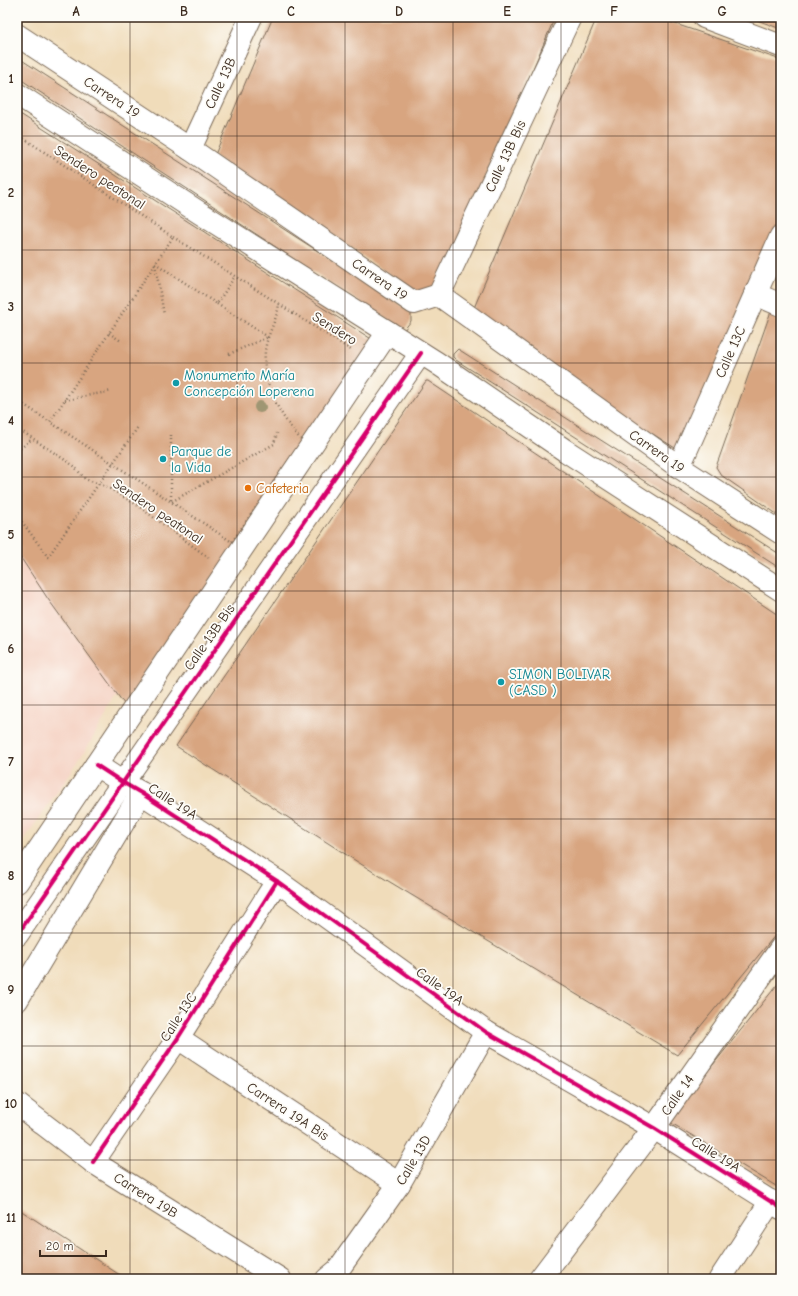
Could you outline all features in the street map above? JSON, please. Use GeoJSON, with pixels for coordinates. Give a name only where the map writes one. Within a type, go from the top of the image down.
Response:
{"type":"FeatureCollection","features":[{"type":"Feature","properties":{"kind":"main road","name":"Calle 13B"},"geometry":{"type":"LineString","coordinates":[[190,149],[251,17]]}},
{"type":"Feature","properties":{"kind":"main road","name":"Calle 13B Bis"},"geometry":{"type":"LineString","coordinates":[[439,295],[570,17]]}},
{"type":"Feature","properties":{"kind":"main road"},"geometry":{"type":"LineString","coordinates":[[704,17],[781,46]]}},
{"type":"Feature","properties":{"kind":"main road","name":"Carrera 19"},"geometry":{"type":"LineString","coordinates":[[17,35],[190,149],[414,303],[439,295],[679,467],[781,533]]}},
{"type":"Feature","properties":{"kind":"main road"},"geometry":{"type":"LineString","coordinates":[[17,94],[200,213],[421,353],[566,451],[781,590]]}},
{"type":"Feature","properties":{"kind":"main road","name":"Calle 13C"},"geometry":{"type":"LineString","coordinates":[[679,467],[781,236]]}},
{"type":"Feature","properties":{"kind":"main road"},"geometry":{"type":"LineString","coordinates":[[755,294],[781,304]]}},
{"type":"Feature","properties":{"kind":"main road","name":"Calle 13B Bis"},"geometry":{"type":"LineString","coordinates":[[17,882],[388,332]]}},
{"type":"Feature","properties":{"kind":"main road","name":"Calle 13B Bis"},"geometry":{"type":"LineString","coordinates":[[17,935],[421,353]]}},
{"type":"Feature","properties":{"kind":"main road","name":"Calle 19A"},"geometry":{"type":"LineString","coordinates":[[96,765],[277,881],[486,1032],[654,1128],[776,1204]]}},
{"type":"Feature","properties":{"kind":"main road"},"geometry":{"type":"LineString","coordinates":[[17,1000],[141,793]]}},
{"type":"Feature","properties":{"kind":"main road","name":"Calle 13C"},"geometry":{"type":"LineString","coordinates":[[93,1162],[178,1038],[277,881]]}},
{"type":"Feature","properties":{"kind":"main road","name":"Calle 14"},"geometry":{"type":"LineString","coordinates":[[540,1279],[654,1128],[781,948]]}},
{"type":"Feature","properties":{"kind":"main road","name":"Calle 13D"},"geometry":{"type":"LineString","coordinates":[[327,1279],[338,1270],[399,1184],[486,1032]]}},
{"type":"Feature","properties":{"kind":"main road","name":"Carrera 19A Bis"},"geometry":{"type":"LineString","coordinates":[[178,1038],[399,1184]]}},
{"type":"Feature","properties":{"kind":"main road","name":"Carrera 19B"},"geometry":{"type":"LineString","coordinates":[[17,1104],[93,1162],[280,1279]]}},
{"type":"Feature","properties":{"kind":"main road"},"geometry":{"type":"LineString","coordinates":[[720,1279],[776,1204]]}},
{"type":"Feature","properties":{"kind":"path"},"geometry":{"type":"LineString","coordinates":[[50,422],[173,237]]}},
{"type":"Feature","properties":{"kind":"path"},"geometry":{"type":"LineString","coordinates":[[155,263],[268,337]]}},
{"type":"Feature","properties":{"kind":"path"},"geometry":{"type":"LineString","coordinates":[[155,263],[164,315]]}},
{"type":"Feature","properties":{"kind":"path"},"geometry":{"type":"LineString","coordinates":[[217,304],[234,276]]}},
{"type":"Feature","properties":{"kind":"path"},"geometry":{"type":"LineString","coordinates":[[17,400],[232,542],[302,441],[276,404],[266,374],[266,346],[268,337],[277,316],[279,304]]}},
{"type":"Feature","properties":{"kind":"path"},"geometry":{"type":"LineString","coordinates":[[109,333],[121,341]]}},
{"type":"Feature","properties":{"kind":"path"},"geometry":{"type":"LineString","coordinates":[[228,354],[268,337]]}},
{"type":"Feature","properties":{"kind":"path"},"geometry":{"type":"LineString","coordinates":[[65,400],[112,391]]}},
{"type":"Feature","properties":{"kind":"path"},"geometry":{"type":"LineString","coordinates":[[171,502],[274,444],[277,433]]}},
{"type":"Feature","properties":{"kind":"path"},"geometry":{"type":"LineString","coordinates":[[171,435],[171,502]]}},
{"type":"Feature","properties":{"kind":"path"},"geometry":{"type":"LineString","coordinates":[[17,451],[32,439]]}},
{"type":"Feature","properties":{"kind":"shaded area"},"geometry":{"type":"Polygon","coordinates":[[[17,552],[48,599],[123,687],[82,756],[17,850],[17,552]]]}},
{"type":"Feature","properties":{"kind":"building"},"geometry":{"type":"Polygon","coordinates":[[[273,17],[555,17],[435,299],[430,301],[214,157],[273,17]]]}},
{"type":"Feature","properties":{"kind":"building"},"geometry":{"type":"Polygon","coordinates":[[[597,17],[655,17],[781,60],[781,231],[683,453],[472,320],[471,315],[597,17]]]}},
{"type":"Feature","properties":{"kind":"building"},"geometry":{"type":"Polygon","coordinates":[[[749,17],[781,17],[781,29],[749,17]]]}},
{"type":"Feature","properties":{"kind":"building"},"geometry":{"type":"Polygon","coordinates":[[[17,57],[406,308],[411,314],[411,321],[404,330],[396,326],[17,77],[17,57]]]}},
{"type":"Feature","properties":{"kind":"building","name":"Parque de la Vida"},"geometry":{"type":"Polygon","coordinates":[[[17,112],[376,342],[130,712],[48,599],[17,552],[17,112]]]}},
{"type":"Feature","properties":{"kind":"building"},"geometry":{"type":"Polygon","coordinates":[[[781,308],[781,517],[721,475],[716,467],[770,314],[772,310],[781,308]]]}},
{"type":"Feature","properties":{"kind":"building"},"geometry":{"type":"Polygon","coordinates":[[[458,349],[781,555],[781,569],[456,360],[453,357],[453,354],[458,349]]]}},
{"type":"Feature","properties":{"kind":"building","name":"SIMON BOLIVAR (CASD )"},"geometry":{"type":"Polygon","coordinates":[[[426,381],[781,617],[781,928],[677,1055],[375,873],[176,746],[426,381]]]}},
{"type":"Feature","properties":{"kind":"building"},"geometry":{"type":"Polygon","coordinates":[[[781,980],[781,1189],[668,1121],[781,980]]]}},
{"type":"Feature","properties":{"kind":"building"},"geometry":{"type":"Polygon","coordinates":[[[17,1208],[126,1279],[17,1279],[17,1208]]]}},
{"type":"Feature","properties":{"kind":"cycle path"},"geometry":{"type":"LineString","coordinates":[[17,935],[421,353]]}},
{"type":"Feature","properties":{"kind":"cycle path"},"geometry":{"type":"LineString","coordinates":[[96,765],[277,881],[486,1032],[654,1128],[781,1208]]}},
{"type":"Feature","properties":{"kind":"cycle path"},"geometry":{"type":"LineString","coordinates":[[93,1162],[178,1038],[277,881]]}},
{"type":"Feature","properties":{"kind":"place","name":"Monumento María Concepción Loperena"},"geometry":{"type":"Point","coordinates":[176,383]}},
{"type":"Feature","properties":{"kind":"place","name":"Parque de la Vida"},"geometry":{"type":"Point","coordinates":[163,459]}},
{"type":"Feature","properties":{"kind":"place","name":"Cafeteria"},"geometry":{"type":"Point","coordinates":[248,488]}},
{"type":"Feature","properties":{"kind":"place","name":"SIMON BOLIVAR (CASD )"},"geometry":{"type":"Point","coordinates":[501,682]}}]}
